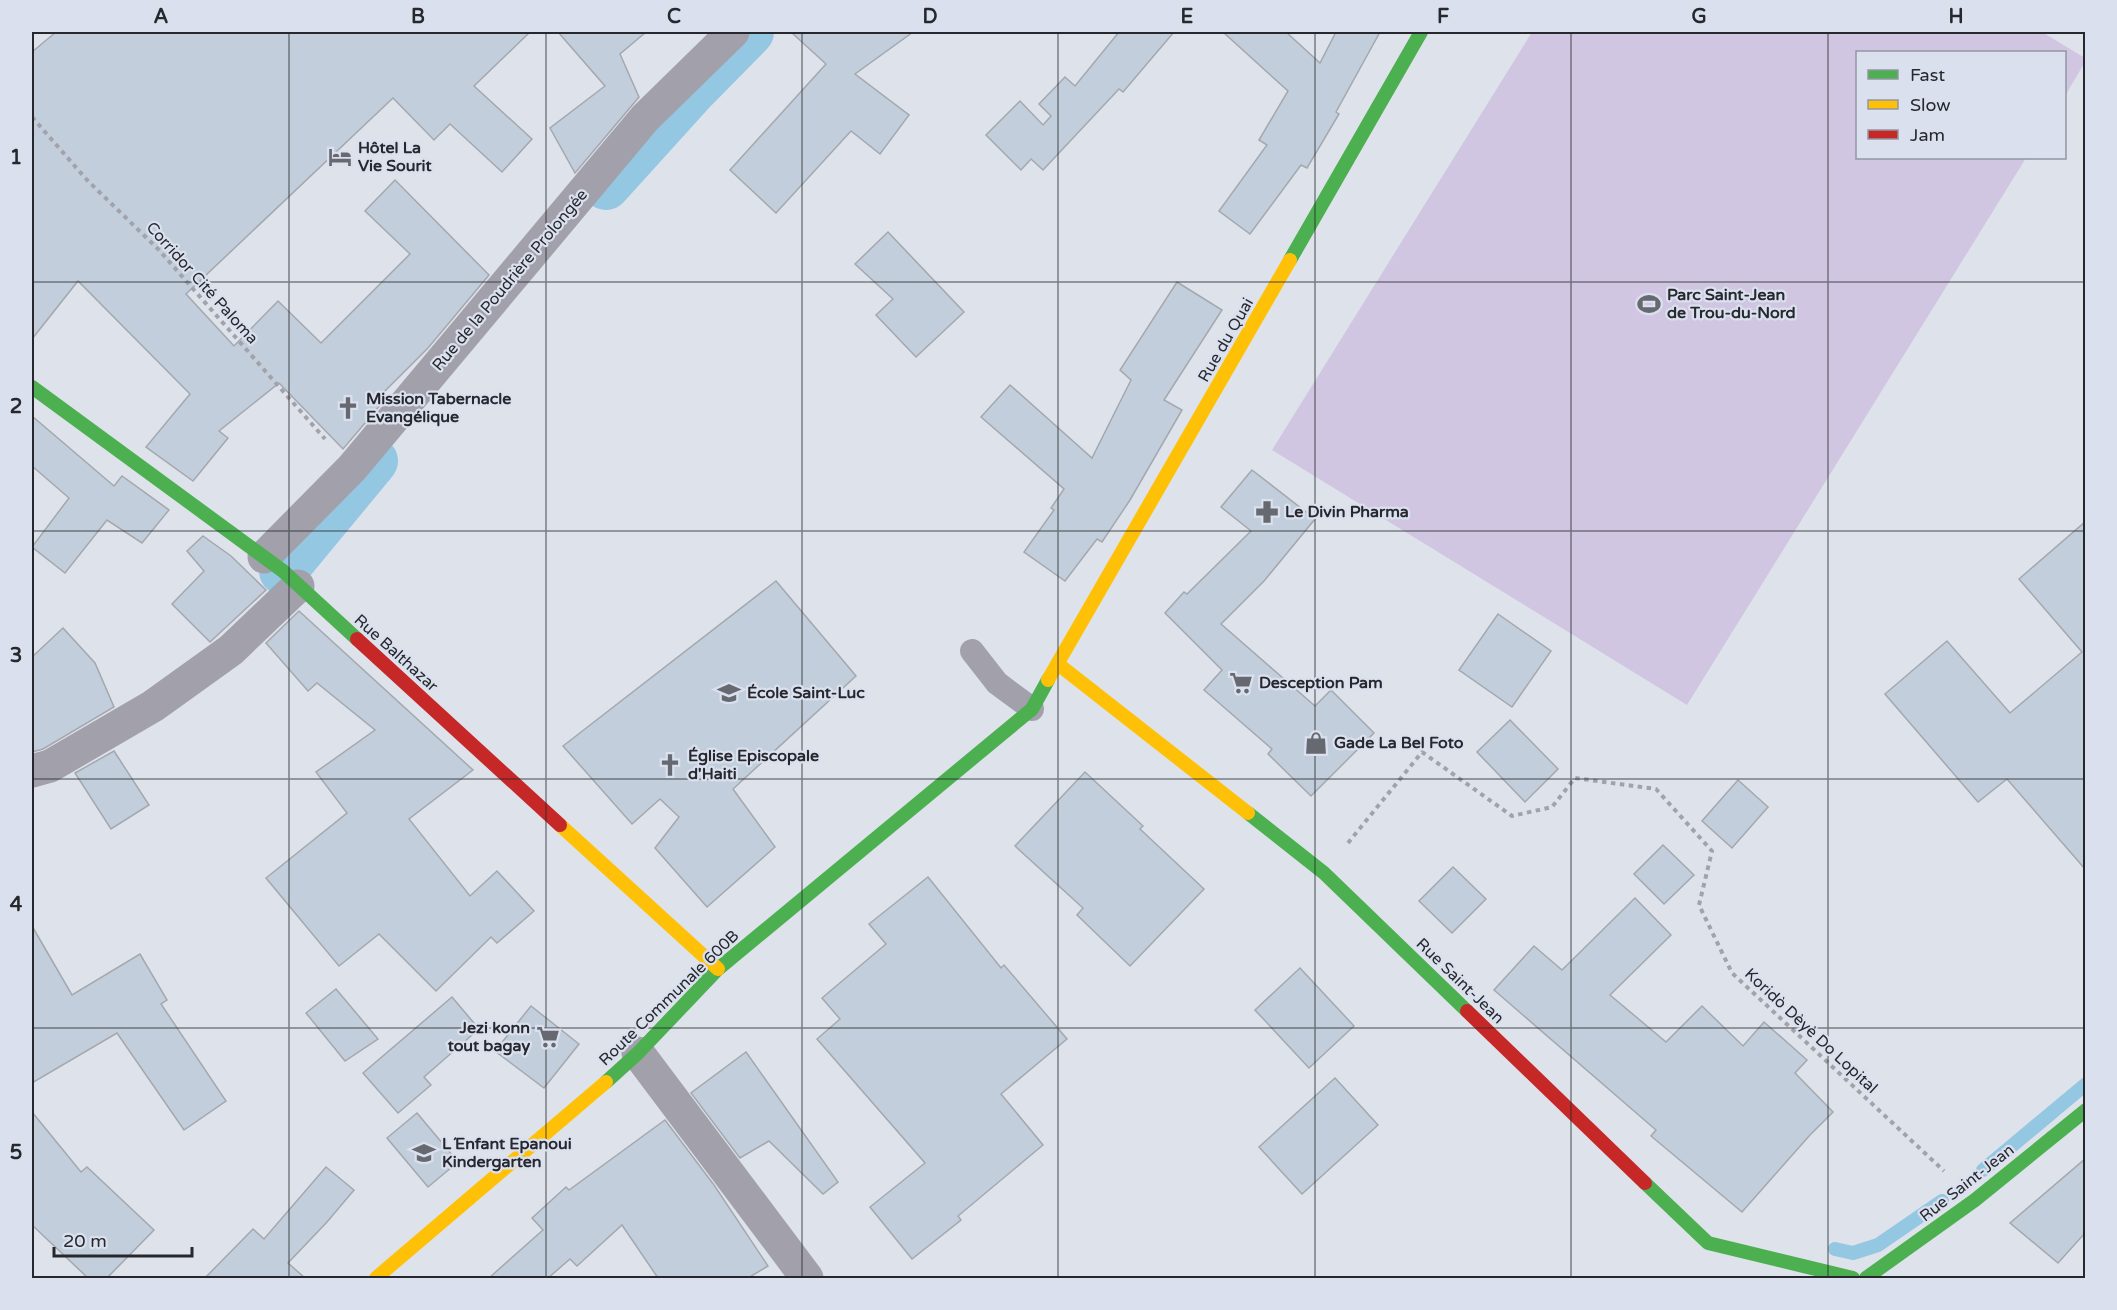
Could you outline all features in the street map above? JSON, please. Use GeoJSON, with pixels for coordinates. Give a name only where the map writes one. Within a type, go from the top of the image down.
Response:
{"type":"FeatureCollection","features":[{"type":"Feature","properties":{"kind":"street","name":"Rue de la Poudrière Prolongée"},"geometry":{"type":"LineString","coordinates":[[264,557],[352,468],[645,118],[733,32]]}},
{"type":"Feature","properties":{"kind":"street","name":"Rue du Quai"},"geometry":{"type":"LineString","coordinates":[[1058,664],[1421,32]]}},
{"type":"Feature","properties":{"kind":"street","name":"Rue Balthazar"},"geometry":{"type":"LineString","coordinates":[[32,387],[283,571],[718,969]]}},
{"type":"Feature","properties":{"kind":"street"},"geometry":{"type":"LineString","coordinates":[[32,771],[50,766],[153,706],[231,651],[298,586]]}},
{"type":"Feature","properties":{"kind":"street","name":"Route Communale 600B"},"geometry":{"type":"LineString","coordinates":[[376,1278],[638,1053],[718,969],[1032,709],[1058,664]]}},
{"type":"Feature","properties":{"kind":"street","name":"Rue Saint-Jean"},"geometry":{"type":"LineString","coordinates":[[1058,664],[1324,873],[1708,1243],[1853,1278]]}},
{"type":"Feature","properties":{"kind":"street"},"geometry":{"type":"LineString","coordinates":[[638,1053],[807,1278]]}},
{"type":"Feature","properties":{"kind":"street","name":"Rue Saint-Jean"},"geometry":{"type":"LineString","coordinates":[[1866,1278],[1975,1200],[2085,1110]]}},
{"type":"Feature","properties":{"kind":"lane"},"geometry":{"type":"LineString","coordinates":[[972,651],[997,683],[1032,709]]}},
{"type":"Feature","properties":{"kind":"path","name":"Corridor Cité Paloma"},"geometry":{"type":"LineString","coordinates":[[32,117],[87,180],[158,249],[352,468]]}},
{"type":"Feature","properties":{"kind":"path","name":"Koridò Dèyè Do Lopital"},"geometry":{"type":"LineString","coordinates":[[1324,873],[1422,752],[1512,816],[1552,807],[1575,778],[1656,789],[1712,851],[1699,905],[1732,973],[1975,1200]]}},
{"type":"Feature","properties":{"kind":"shaded area","name":"Parc Saint-Jean de Trou-du-Nord"},"geometry":{"type":"Polygon","coordinates":[[[1532,32],[2042,32],[2085,58],[2085,62],[2066,94],[2066,51],[1856,51],[1856,159],[2025,159],[1687,705],[1272,450],[1532,32]]]}},
{"type":"Feature","properties":{"kind":"building"},"geometry":{"type":"Polygon","coordinates":[[[56,32],[530,32],[474,86],[532,139],[502,172],[450,124],[434,140],[393,98],[186,294],[234,346],[278,301],[321,343],[410,254],[365,211],[395,180],[489,275],[428,348],[377,399],[382,403],[343,449],[279,383],[219,431],[228,438],[193,481],[146,447],[190,394],[78,281],[32,339],[32,52],[56,32]]]}},
{"type":"Feature","properties":{"kind":"building"},"geometry":{"type":"Polygon","coordinates":[[[558,32],[646,32],[620,54],[639,97],[575,173],[550,128],[605,86],[558,32]]]}},
{"type":"Feature","properties":{"kind":"building"},"geometry":{"type":"Polygon","coordinates":[[[791,32],[913,32],[855,74],[909,115],[880,154],[851,131],[776,213],[730,170],[826,64],[791,32]]]}},
{"type":"Feature","properties":{"kind":"building"},"geometry":{"type":"Polygon","coordinates":[[[1119,32],[1174,32],[1123,92],[1119,89],[1043,170],[1031,159],[1021,170],[986,135],[1020,101],[1043,125],[1051,116],[1039,104],[1065,77],[1075,86],[1119,32]]]}},
{"type":"Feature","properties":{"kind":"building"},"geometry":{"type":"Polygon","coordinates":[[[1223,32],[1286,32],[1320,63],[1336,32],[1380,32],[1336,112],[1339,114],[1307,168],[1301,165],[1250,234],[1219,211],[1267,145],[1259,140],[1288,91],[1223,32]]]}},
{"type":"Feature","properties":{"kind":"building"},"geometry":{"type":"Polygon","coordinates":[[[888,232],[964,312],[916,357],[876,315],[893,299],[855,264],[888,232]]]}},
{"type":"Feature","properties":{"kind":"building"},"geometry":{"type":"Polygon","coordinates":[[[1177,282],[1222,310],[1164,400],[1182,410],[1130,500],[1102,542],[1097,539],[1065,581],[1024,552],[1054,510],[1051,508],[1064,489],[981,417],[1010,385],[1092,458],[1131,380],[1120,370],[1177,282]]]}},
{"type":"Feature","properties":{"kind":"building"},"geometry":{"type":"Polygon","coordinates":[[[32,416],[114,486],[122,476],[169,510],[142,543],[107,520],[65,573],[32,547],[69,498],[32,466],[32,416]]]}},
{"type":"Feature","properties":{"kind":"building"},"geometry":{"type":"Polygon","coordinates":[[[1252,470],[1315,519],[1264,581],[1221,624],[1315,706],[1331,690],[1374,733],[1311,796],[1268,754],[1272,749],[1204,690],[1222,670],[1165,613],[1184,592],[1187,594],[1251,531],[1221,507],[1252,470]]]}},
{"type":"Feature","properties":{"kind":"building"},"geometry":{"type":"Polygon","coordinates":[[[2085,522],[2085,869],[2007,779],[1978,802],[1885,694],[1947,641],[2010,713],[2082,652],[2019,579],[2085,522]]]}},
{"type":"Feature","properties":{"kind":"building"},"geometry":{"type":"Polygon","coordinates":[[[203,536],[231,556],[266,590],[210,642],[172,604],[204,571],[187,551],[203,536]]]}},
{"type":"Feature","properties":{"kind":"building"},"geometry":{"type":"Polygon","coordinates":[[[776,581],[856,676],[733,789],[775,847],[707,907],[655,848],[679,817],[660,799],[632,824],[563,746],[776,581]]]}},
{"type":"Feature","properties":{"kind":"building"},"geometry":{"type":"Polygon","coordinates":[[[299,611],[473,770],[409,819],[470,896],[497,871],[534,911],[497,943],[491,937],[436,991],[379,934],[339,966],[266,878],[347,813],[316,772],[375,730],[317,683],[308,691],[266,643],[299,611]]]}},
{"type":"Feature","properties":{"kind":"building"},"geometry":{"type":"Polygon","coordinates":[[[1498,614],[1551,651],[1512,707],[1459,670],[1498,614]]]}},
{"type":"Feature","properties":{"kind":"building"},"geometry":{"type":"Polygon","coordinates":[[[63,628],[95,663],[114,707],[43,749],[32,752],[32,657],[63,628]]]}},
{"type":"Feature","properties":{"kind":"building"},"geometry":{"type":"Polygon","coordinates":[[[1510,720],[1558,769],[1525,802],[1477,752],[1510,720]]]}},
{"type":"Feature","properties":{"kind":"building"},"geometry":{"type":"Polygon","coordinates":[[[114,751],[149,805],[111,829],[75,773],[114,751]]]}},
{"type":"Feature","properties":{"kind":"building"},"geometry":{"type":"Polygon","coordinates":[[[1085,772],[1143,826],[1140,829],[1204,889],[1130,966],[1077,915],[1083,908],[1015,846],[1085,772]]]}},
{"type":"Feature","properties":{"kind":"building"},"geometry":{"type":"Polygon","coordinates":[[[1738,780],[1768,807],[1732,848],[1702,821],[1738,780]]]}},
{"type":"Feature","properties":{"kind":"building"},"geometry":{"type":"Polygon","coordinates":[[[1663,845],[1694,875],[1664,904],[1634,874],[1663,845]]]}},
{"type":"Feature","properties":{"kind":"building"},"geometry":{"type":"Polygon","coordinates":[[[1453,867],[1486,899],[1452,933],[1419,901],[1453,867]]]}},
{"type":"Feature","properties":{"kind":"building"},"geometry":{"type":"Polygon","coordinates":[[[928,877],[1001,968],[1004,965],[1067,1039],[1001,1094],[1043,1145],[958,1216],[961,1220],[912,1259],[870,1207],[925,1163],[817,1039],[840,1019],[822,998],[886,944],[869,924],[928,877]]]}},
{"type":"Feature","properties":{"kind":"building"},"geometry":{"type":"Polygon","coordinates":[[[1635,898],[1671,935],[1610,995],[1666,1042],[1702,1006],[1743,1046],[1764,1022],[1807,1060],[1795,1073],[1833,1112],[1742,1212],[1651,1136],[1656,1130],[1494,990],[1534,946],[1562,970],[1635,898]]]}},
{"type":"Feature","properties":{"kind":"building"},"geometry":{"type":"Polygon","coordinates":[[[32,926],[72,995],[140,954],[167,1000],[161,1004],[226,1101],[184,1130],[117,1033],[32,1083],[32,926]]]}},
{"type":"Feature","properties":{"kind":"building"},"geometry":{"type":"Polygon","coordinates":[[[1300,968],[1354,1026],[1309,1068],[1255,1010],[1300,968]]]}},
{"type":"Feature","properties":{"kind":"building"},"geometry":{"type":"Polygon","coordinates":[[[336,989],[378,1039],[345,1061],[306,1013],[336,989]]]}},
{"type":"Feature","properties":{"kind":"building"},"geometry":{"type":"Polygon","coordinates":[[[452,997],[479,1029],[424,1077],[431,1085],[398,1113],[363,1073],[452,997]]]}},
{"type":"Feature","properties":{"kind":"building"},"geometry":{"type":"Polygon","coordinates":[[[531,1006],[579,1044],[544,1088],[495,1051],[531,1006]]]}},
{"type":"Feature","properties":{"kind":"building"},"geometry":{"type":"Polygon","coordinates":[[[746,1052],[838,1182],[823,1194],[769,1141],[740,1158],[691,1093],[746,1052]]]}},
{"type":"Feature","properties":{"kind":"building"},"geometry":{"type":"Polygon","coordinates":[[[1335,1078],[1378,1125],[1302,1194],[1259,1147],[1335,1078]]]}},
{"type":"Feature","properties":{"kind":"building"},"geometry":{"type":"Polygon","coordinates":[[[32,1112],[81,1172],[87,1167],[154,1230],[107,1278],[88,1278],[32,1225],[32,1112]]]}},
{"type":"Feature","properties":{"kind":"building"},"geometry":{"type":"Polygon","coordinates":[[[417,1113],[458,1162],[428,1187],[387,1138],[417,1113]]]}},
{"type":"Feature","properties":{"kind":"building"},"geometry":{"type":"Polygon","coordinates":[[[665,1120],[714,1185],[768,1266],[748,1278],[658,1278],[622,1225],[577,1266],[570,1259],[548,1278],[489,1278],[543,1230],[532,1218],[566,1187],[569,1190],[665,1120]]]}},
{"type":"Feature","properties":{"kind":"building"},"geometry":{"type":"Polygon","coordinates":[[[2085,1159],[2085,1233],[2058,1263],[2010,1223],[2085,1159]]]}},
{"type":"Feature","properties":{"kind":"building"},"geometry":{"type":"Polygon","coordinates":[[[326,1167],[354,1190],[288,1263],[305,1278],[205,1278],[253,1229],[264,1239],[326,1167]]]}},
{"type":"Feature","properties":{"kind":"waterway"},"geometry":{"type":"LineString","coordinates":[[606,186],[692,91],[750,32]]}},
{"type":"Feature","properties":{"kind":"waterway"},"geometry":{"type":"LineString","coordinates":[[283,571],[374,461]]}},
{"type":"Feature","properties":{"kind":"waterway"},"geometry":{"type":"LineString","coordinates":[[1983,1170],[2086,1084]]}},
{"type":"Feature","properties":{"kind":"waterway"},"geometry":{"type":"LineString","coordinates":[[1835,1249],[1853,1253],[1878,1245],[1942,1201]]}},
{"type":"Feature","properties":{"kind":"traffic: fast"},"geometry":{"type":"LineString","coordinates":[[1290,260],[1421,32]]}},
{"type":"Feature","properties":{"kind":"traffic: fast"},"geometry":{"type":"LineString","coordinates":[[32,387],[283,571],[357,639]]}},
{"type":"Feature","properties":{"kind":"traffic: fast"},"geometry":{"type":"LineString","coordinates":[[606,1082],[638,1053],[718,969],[1032,709],[1048,680]]}},
{"type":"Feature","properties":{"kind":"traffic: fast"},"geometry":{"type":"LineString","coordinates":[[1248,813],[1324,873],[1467,1011]]}},
{"type":"Feature","properties":{"kind":"traffic: fast"},"geometry":{"type":"LineString","coordinates":[[1866,1278],[1975,1200],[2086,1110]]}},
{"type":"Feature","properties":{"kind":"traffic: fast"},"geometry":{"type":"LineString","coordinates":[[1645,1183],[1708,1243],[1853,1278]]}},
{"type":"Feature","properties":{"kind":"traffic: slow"},"geometry":{"type":"LineString","coordinates":[[1048,680],[1290,260]]}},
{"type":"Feature","properties":{"kind":"traffic: slow"},"geometry":{"type":"LineString","coordinates":[[1058,664],[1248,813]]}},
{"type":"Feature","properties":{"kind":"traffic: slow"},"geometry":{"type":"LineString","coordinates":[[560,825],[718,969]]}},
{"type":"Feature","properties":{"kind":"traffic: slow"},"geometry":{"type":"LineString","coordinates":[[376,1278],[606,1082]]}},
{"type":"Feature","properties":{"kind":"traffic: jam"},"geometry":{"type":"LineString","coordinates":[[357,639],[560,825]]}},
{"type":"Feature","properties":{"kind":"traffic: jam"},"geometry":{"type":"LineString","coordinates":[[1467,1011],[1645,1183]]}},
{"type":"Feature","properties":{"kind":"place","name":"Hôtel La Vie Sourit"},"geometry":{"type":"Point","coordinates":[340,157]}},
{"type":"Feature","properties":{"kind":"place","name":"Parc Saint-Jean de Trou-du-Nord"},"geometry":{"type":"Point","coordinates":[1649,304]}},
{"type":"Feature","properties":{"kind":"place","name":"Mission Tabernacle Evangélique"},"geometry":{"type":"Point","coordinates":[348,408]}},
{"type":"Feature","properties":{"kind":"place","name":"Le Divin Pharma"},"geometry":{"type":"Point","coordinates":[1267,512]}},
{"type":"Feature","properties":{"kind":"place","name":"Desception Pam"},"geometry":{"type":"Point","coordinates":[1241,683]}},
{"type":"Feature","properties":{"kind":"place","name":"École Saint-Luc"},"geometry":{"type":"Point","coordinates":[729,693]}},
{"type":"Feature","properties":{"kind":"place","name":"Gade La Bel Foto"},"geometry":{"type":"Point","coordinates":[1316,743]}},
{"type":"Feature","properties":{"kind":"place","name":"Église Episcopale d'Haiti"},"geometry":{"type":"Point","coordinates":[670,765]}},
{"type":"Feature","properties":{"kind":"place","name":"Jezi konn tout bagay"},"geometry":{"type":"Point","coordinates":[548,1037]}},
{"type":"Feature","properties":{"kind":"place","name":"L´Enfant Epanoui Kindergarten"},"geometry":{"type":"Point","coordinates":[424,1153]}}]}
